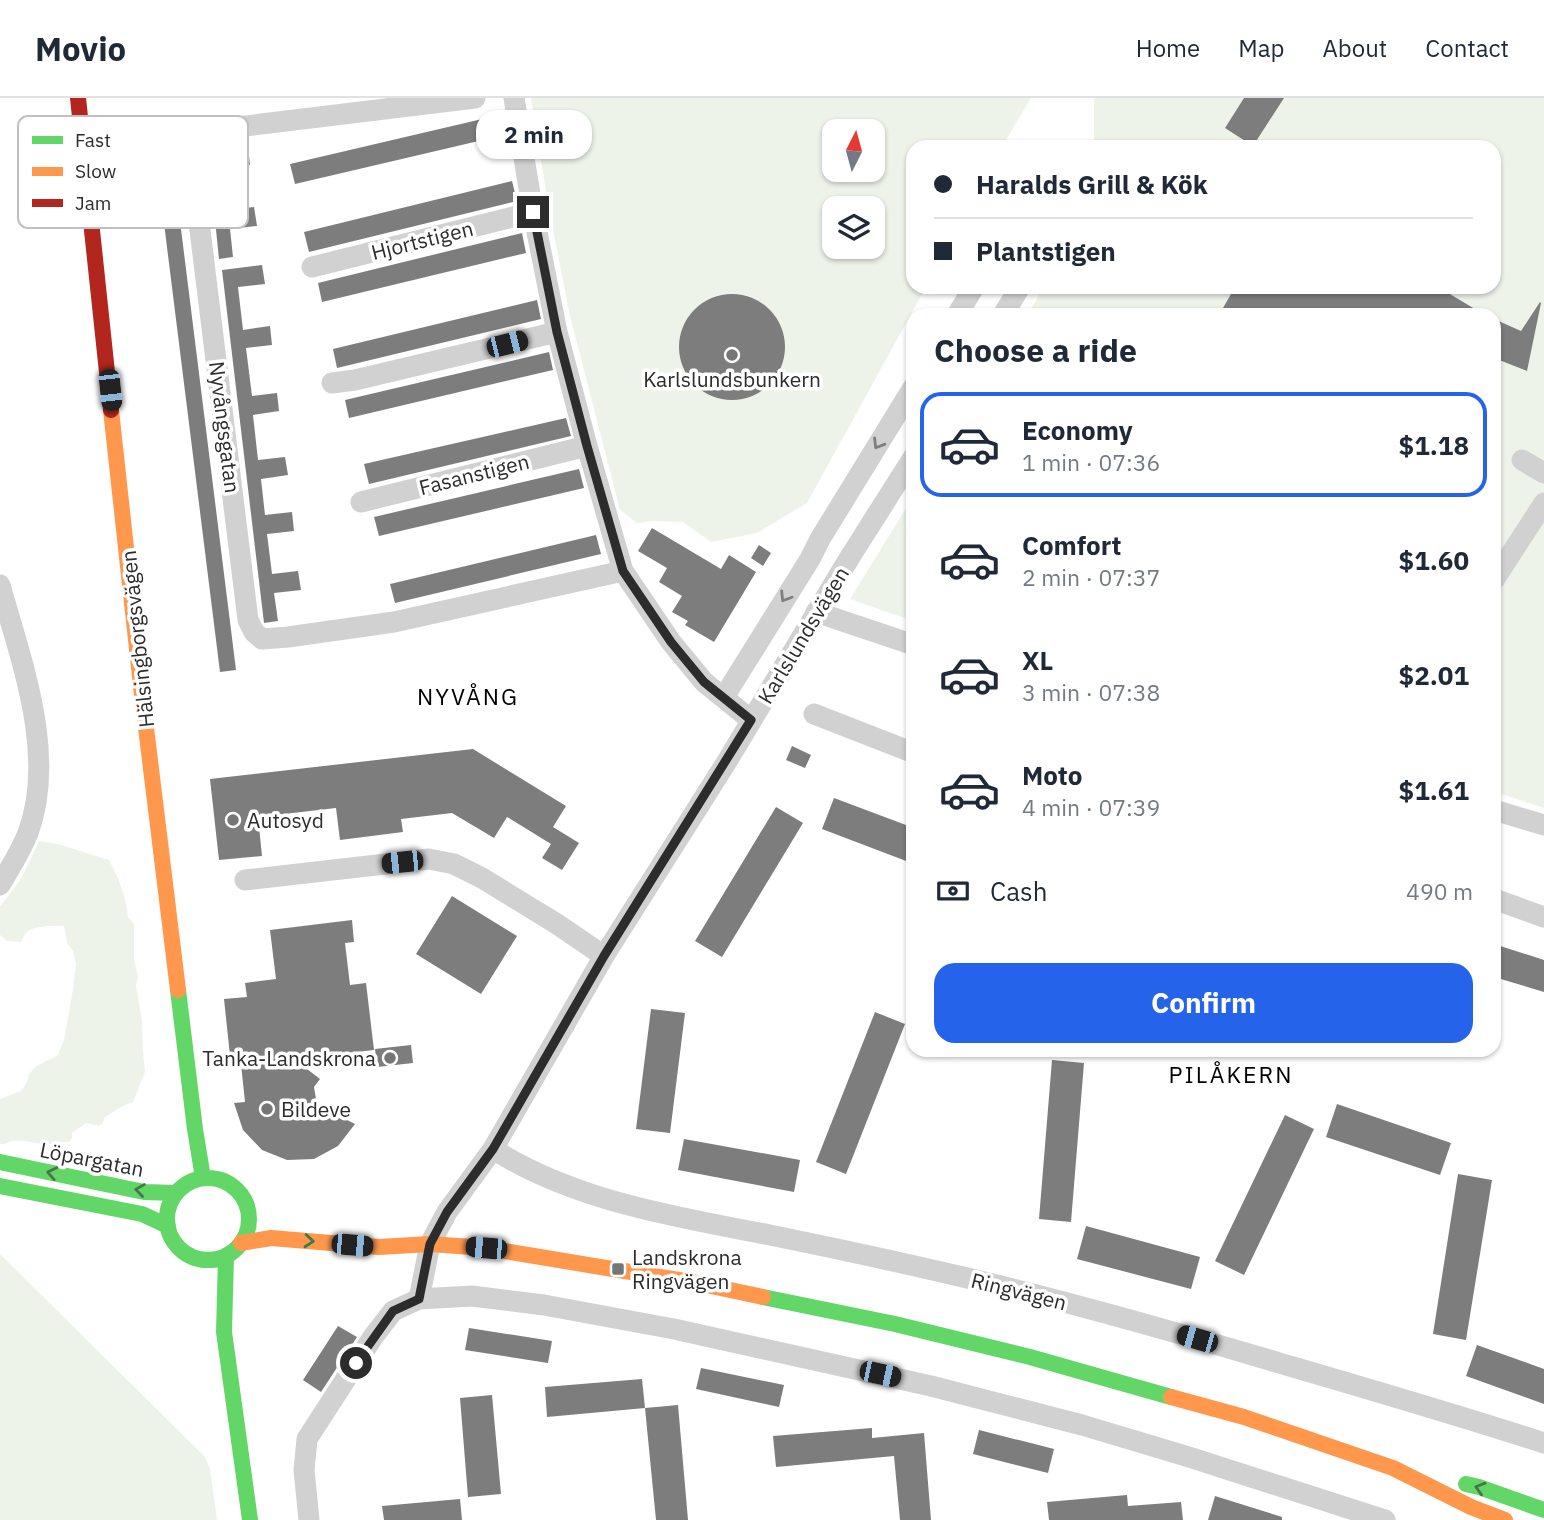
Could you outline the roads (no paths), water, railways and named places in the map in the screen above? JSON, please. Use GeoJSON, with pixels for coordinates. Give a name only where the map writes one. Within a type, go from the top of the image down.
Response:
{"type":"FeatureCollection","features":[{"type":"Feature","properties":{"kind":"main road","name":"Hälsingborgsvägen"},"geometry":{"type":"LineString","coordinates":[[78,98],[80,116]]}},
{"type":"Feature","properties":{"kind":"main road","name":"Hälsingborgsvägen"},"geometry":{"type":"LineString","coordinates":[[92,228],[142,695],[203,1178]]}},
{"type":"Feature","properties":{"kind":"main road","name":"Löpargatan"},"geometry":{"type":"LineString","coordinates":[[0,1162],[144,1192],[176,1193]]}},
{"type":"Feature","properties":{"kind":"main road"},"geometry":{"type":"LineString","coordinates":[[203,1178],[227,1183],[240,1193],[255,1211],[241,1243],[234,1251],[210,1260],[194,1258],[181,1251],[172,1240],[167,1226],[168,1209],[176,1193],[191,1182],[203,1178]]}},
{"type":"Feature","properties":{"kind":"main road","name":"Löpargatan"},"geometry":{"type":"LineString","coordinates":[[0,1186],[142,1213],[167,1226]]}},
{"type":"Feature","properties":{"kind":"main road"},"geometry":{"type":"LineString","coordinates":[[394,1233],[430,1244]]}},
{"type":"Feature","properties":{"kind":"main road"},"geometry":{"type":"LineString","coordinates":[[241,1243],[271,1238],[379,1247],[430,1244],[486,1248],[697,1283],[895,1324],[1030,1357],[1193,1402],[1346,1451],[1393,1468],[1471,1507],[1505,1520]]}},
{"type":"Feature","properties":{"kind":"main road"},"geometry":{"type":"LineString","coordinates":[[226,1256],[223,1332],[250,1520]]}},
{"type":"Feature","properties":{"kind":"main road"},"geometry":{"type":"LineString","coordinates":[[194,1258],[200,1278]]}},
{"type":"Feature","properties":{"kind":"main road"},"geometry":{"type":"LineString","coordinates":[[208,1299],[223,1332]]}},
{"type":"Feature","properties":{"kind":"main road"},"geometry":{"type":"LineString","coordinates":[[1393,1468],[1479,1487],[1544,1510]]}},
{"type":"Feature","properties":{"kind":"street","name":"Nyvångsgatan"},"geometry":{"type":"LineString","coordinates":[[248,126],[475,98]]}},
{"type":"Feature","properties":{"kind":"street"},"geometry":{"type":"LineString","coordinates":[[514,98],[557,332],[623,571],[671,642],[704,682],[751,720]]}},
{"type":"Feature","properties":{"kind":"street","name":"Hjortstigen"},"geometry":{"type":"LineString","coordinates":[[312,267],[533,212]]}},
{"type":"Feature","properties":{"kind":"street","name":"Nyvångsgatan"},"geometry":{"type":"LineString","coordinates":[[200,228],[248,620],[254,632],[262,639],[288,638],[394,622],[623,571]]}},
{"type":"Feature","properties":{"kind":"street"},"geometry":{"type":"LineString","coordinates":[[332,383],[355,380],[557,332]]}},
{"type":"Feature","properties":{"kind":"street","name":"Karlslundsvägen"},"geometry":{"type":"LineString","coordinates":[[724,697],[906,399]]}},
{"type":"Feature","properties":{"kind":"street","name":"Fasanstigen"},"geometry":{"type":"LineString","coordinates":[[361,502],[587,446]]}},
{"type":"Feature","properties":{"kind":"street"},"geometry":{"type":"LineString","coordinates":[[1521,460],[1544,473]]}},
{"type":"Feature","properties":{"kind":"street","name":"Karlslundsvägen"},"geometry":{"type":"LineString","coordinates":[[419,1299],[430,1244],[447,1212],[493,1149],[604,956],[906,469]]}},
{"type":"Feature","properties":{"kind":"street"},"geometry":{"type":"LineString","coordinates":[[1501,569],[1544,503]]}},
{"type":"Feature","properties":{"kind":"street"},"geometry":{"type":"LineString","coordinates":[[820,539],[850,557]]}},
{"type":"Feature","properties":{"kind":"street"},"geometry":{"type":"LineString","coordinates":[[0,585],[36,729],[39,765],[37,794],[29,830],[19,854],[0,885]]}},
{"type":"Feature","properties":{"kind":"street"},"geometry":{"type":"LineString","coordinates":[[816,612],[906,642]]}},
{"type":"Feature","properties":{"kind":"street"},"geometry":{"type":"LineString","coordinates":[[814,714],[906,750]]}},
{"type":"Feature","properties":{"kind":"street"},"geometry":{"type":"LineString","coordinates":[[1501,812],[1544,825]]}},
{"type":"Feature","properties":{"kind":"street"},"geometry":{"type":"LineString","coordinates":[[245,880],[429,859],[454,864],[482,878],[604,956]]}},
{"type":"Feature","properties":{"kind":"street"},"geometry":{"type":"LineString","coordinates":[[1501,903],[1544,918]]}},
{"type":"Feature","properties":{"kind":"street","name":"Ringvägen"},"geometry":{"type":"LineString","coordinates":[[493,1149],[540,1175],[654,1212],[852,1251],[1014,1289],[1229,1348],[1544,1443]]}},
{"type":"Feature","properties":{"kind":"street"},"geometry":{"type":"LineString","coordinates":[[309,1520],[304,1470],[307,1439],[393,1311],[419,1299],[472,1296],[544,1305],[674,1329],[932,1386],[1189,1457],[1385,1520]]}},
{"type":"Feature","properties":{"kind":"place","name":"Karlslundsbunkern"},"geometry":{"type":"Point","coordinates":[732,355]}},
{"type":"Feature","properties":{"kind":"place","name":"Autosyd"},"geometry":{"type":"Point","coordinates":[233,820]}},
{"type":"Feature","properties":{"kind":"place","name":"Tanka-Landskrona"},"geometry":{"type":"Point","coordinates":[390,1058]}},
{"type":"Feature","properties":{"kind":"place","name":"Bildeve"},"geometry":{"type":"Point","coordinates":[267,1109]}},
{"type":"Feature","properties":{"kind":"place","name":"Landskrona Ringvägen"},"geometry":{"type":"Point","coordinates":[618,1269]}},
{"type":"Feature","properties":{"kind":"district","name":"NYVÅNG"},"geometry":{"type":"Point","coordinates":[468,696]}},
{"type":"Feature","properties":{"kind":"district","name":"PILÅKERN"},"geometry":{"type":"Point","coordinates":[1231,1074]}}]}
